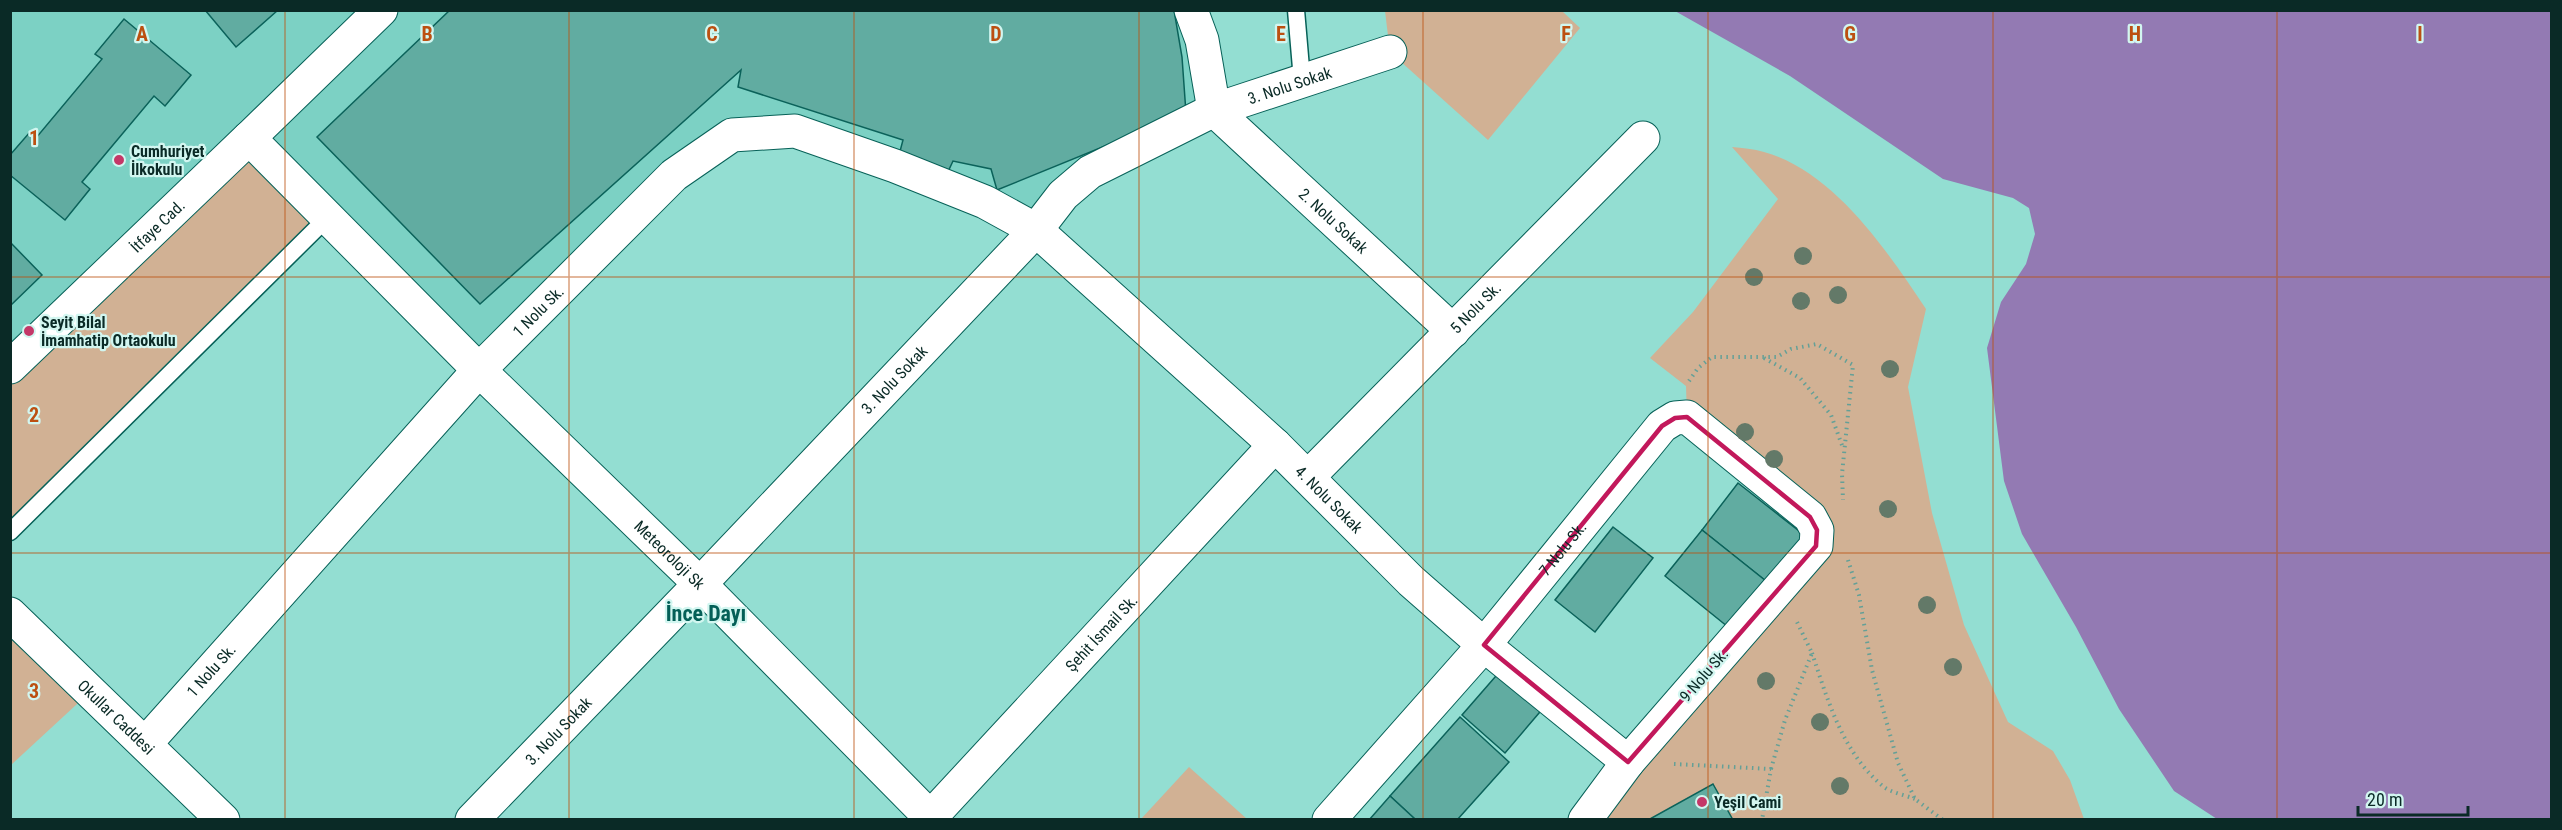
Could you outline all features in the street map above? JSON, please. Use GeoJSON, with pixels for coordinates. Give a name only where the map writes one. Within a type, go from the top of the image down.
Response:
{"type":"FeatureCollection","features":[{"type":"Feature","properties":{"kind":"street","name":"İtfaye Cad."},"geometry":{"type":"LineString","coordinates":[[10,367],[381,10]]}},
{"type":"Feature","properties":{"kind":"street"},"geometry":{"type":"LineString","coordinates":[[1191,10],[1202,40],[1214,110]]}},
{"type":"Feature","properties":{"kind":"street","name":"3. Nolu Sokak"},"geometry":{"type":"LineString","coordinates":[[472,819],[700,584],[1036,230],[1063,195],[1090,171],[1214,110],[1390,52]]}},
{"type":"Feature","properties":{"kind":"street","name":"2. Nolu Sokak"},"geometry":{"type":"LineString","coordinates":[[1214,110],[1453,331]]}},
{"type":"Feature","properties":{"kind":"street","name":"1 Nolu Sk."},"geometry":{"type":"LineString","coordinates":[[145,744],[479,370],[674,175],[732,135],[795,132],[895,166],[985,202],[1036,230]]}},
{"type":"Feature","properties":{"kind":"street","name":"Meteoroloji Sk"},"geometry":{"type":"LineString","coordinates":[[249,138],[479,370],[700,584],[930,819]]}},
{"type":"Feature","properties":{"kind":"street","name":"5 Nolu Sk."},"geometry":{"type":"LineString","coordinates":[[1308,477],[1643,138]]}},
{"type":"Feature","properties":{"kind":"street","name":"4. Nolu Sokak"},"geometry":{"type":"LineString","coordinates":[[1036,230],[1275,445],[1411,581],[1484,645],[1628,762]]}},
{"type":"Feature","properties":{"kind":"street"},"geometry":{"type":"LineString","coordinates":[[1687,417],[1810,517],[1817,530]]}},
{"type":"Feature","properties":{"kind":"street","name":"7 Nolu Sk."},"geometry":{"type":"LineString","coordinates":[[1329,819],[1484,645],[1662,426],[1675,418],[1687,417]]}},
{"type":"Feature","properties":{"kind":"street","name":"Şehit İsmail Sk."},"geometry":{"type":"LineString","coordinates":[[930,819],[1275,445]]}},
{"type":"Feature","properties":{"kind":"street","name":"9 Nolu Sk."},"geometry":{"type":"LineString","coordinates":[[1585,819],[1628,762],[1816,546],[1817,530]]}},
{"type":"Feature","properties":{"kind":"street","name":"Okullar Caddesi"},"geometry":{"type":"LineString","coordinates":[[10,614],[223,819]]}},
{"type":"Feature","properties":{"kind":"lane"},"geometry":{"type":"LineString","coordinates":[[1296,10],[1302,80]]}},
{"type":"Feature","properties":{"kind":"lane"},"geometry":{"type":"LineString","coordinates":[[10,532],[327,218]]}},
{"type":"Feature","properties":{"kind":"path"},"geometry":{"type":"LineString","coordinates":[[1687,417],[1686,386],[1698,368],[1712,357],[1735,355],[1777,357],[1791,349],[1817,344],[1853,365],[1842,474],[1844,509]]}},
{"type":"Feature","properties":{"kind":"path"},"geometry":{"type":"LineString","coordinates":[[1763,358],[1800,378],[1831,415],[1844,450]]}},
{"type":"Feature","properties":{"kind":"path"},"geometry":{"type":"LineString","coordinates":[[1817,530],[1846,555],[1859,595],[1872,670],[1898,763],[1914,799]]}},
{"type":"Feature","properties":{"kind":"path"},"geometry":{"type":"LineString","coordinates":[[1780,587],[1812,653],[1835,721],[1858,760],[1886,788],[1914,799],[1943,819]]}},
{"type":"Feature","properties":{"kind":"path"},"geometry":{"type":"LineString","coordinates":[[1762,819],[1771,769],[1785,720],[1812,653]]}},
{"type":"Feature","properties":{"kind":"path"},"geometry":{"type":"LineString","coordinates":[[1628,762],[1771,769]]}},
{"type":"Feature","properties":{"kind":"highlighted area"},"geometry":{"type":"Polygon","coordinates":[[[1687,417],[1810,517],[1817,530],[1816,546],[1628,762],[1484,645],[1662,426],[1675,418],[1687,417]]]}},
{"type":"Feature","properties":{"kind":"shaded area"},"geometry":{"type":"Polygon","coordinates":[[[1191,10],[1214,110],[1090,172],[1036,230],[895,166],[732,135],[479,370],[327,218],[11,367],[11,11],[1191,10]]]}},
{"type":"Feature","properties":{"kind":"shaded area"},"geometry":{"type":"Polygon","coordinates":[[[1385,11],[1562,11],[1580,28],[1488,140],[1390,52],[1385,11]]]}},
{"type":"Feature","properties":{"kind":"shaded area"},"geometry":{"type":"Polygon","coordinates":[[[1675,11],[2551,11],[2551,819],[2217,819],[2174,791],[2119,709],[2076,627],[2022,534],[2004,481],[1987,348],[2001,302],[2026,264],[2035,234],[2029,208],[2013,198],[1943,179],[1790,76],[1675,11]]]}},
{"type":"Feature","properties":{"kind":"shaded area"},"geometry":{"type":"Polygon","coordinates":[[[249,138],[327,218],[11,532],[11,367],[249,138]]]}},
{"type":"Feature","properties":{"kind":"shaded area"},"geometry":{"type":"Polygon","coordinates":[[[1732,147],[1760,151],[1790,162],[1814,177],[1836,195],[1876,239],[1926,309],[1908,387],[1932,513],[1964,625],[2008,722],[2053,751],[2070,780],[2084,819],[1594,820],[1817,530],[1687,417],[1686,386],[1650,358],[1693,312],[1778,199],[1732,147]]]}},
{"type":"Feature","properties":{"kind":"shaded area"},"geometry":{"type":"Polygon","coordinates":[[[11,614],[89,690],[11,765],[11,614]]]}},
{"type":"Feature","properties":{"kind":"shaded area"},"geometry":{"type":"Polygon","coordinates":[[[1189,767],[1247,819],[1141,819],[1189,767]]]}},
{"type":"Feature","properties":{"kind":"building"},"geometry":{"type":"Polygon","coordinates":[[[205,10],[278,10],[236,47],[205,10]]]}},
{"type":"Feature","properties":{"kind":"building"},"geometry":{"type":"Polygon","coordinates":[[[450,10],[1174,10],[1182,57],[1186,113],[997,190],[991,169],[953,161],[946,176],[899,155],[903,140],[738,87],[741,70],[480,304],[317,137],[450,10]]]}},
{"type":"Feature","properties":{"kind":"building","name":"Cumhuriyet İlkokulu"},"geometry":{"type":"Polygon","coordinates":[[[124,19],[191,75],[165,106],[154,96],[82,182],[90,189],[65,220],[10,175],[10,155],[30,132],[36,138],[102,59],[95,54],[124,19]]]}},
{"type":"Feature","properties":{"kind":"building"},"geometry":{"type":"Polygon","coordinates":[[[10,242],[42,275],[10,306],[10,242]]]}},
{"type":"Feature","properties":{"kind":"building"},"geometry":{"type":"Polygon","coordinates":[[[1738,483],[1808,538],[1771,585],[1702,530],[1738,483]]]}},
{"type":"Feature","properties":{"kind":"building"},"geometry":{"type":"Polygon","coordinates":[[[1613,527],[1653,558],[1595,632],[1555,600],[1613,527]]]}},
{"type":"Feature","properties":{"kind":"building"},"geometry":{"type":"Polygon","coordinates":[[[1702,530],[1771,585],[1733,631],[1665,576],[1702,530]]]}},
{"type":"Feature","properties":{"kind":"building"},"geometry":{"type":"Polygon","coordinates":[[[1502,669],[1545,706],[1505,753],[1462,715],[1502,669]]]}},
{"type":"Feature","properties":{"kind":"building"},"geometry":{"type":"Polygon","coordinates":[[[1460,717],[1509,762],[1457,820],[1416,820],[1390,796],[1460,717]]]}},
{"type":"Feature","properties":{"kind":"building","name":"Yeşil Cami"},"geometry":{"type":"Polygon","coordinates":[[[1713,784],[1733,820],[1648,820],[1713,784]]]}},
{"type":"Feature","properties":{"kind":"building"},"geometry":{"type":"Polygon","coordinates":[[[1390,796],[1416,820],[1369,820],[1390,796]]]}},
{"type":"Feature","properties":{"kind":"place","name":"Cumhuriyet İlkokulu"},"geometry":{"type":"Point","coordinates":[119,160]}},
{"type":"Feature","properties":{"kind":"place","name":"Seyit Bilal İmamhatip Ortaokulu"},"geometry":{"type":"Point","coordinates":[29,331]}},
{"type":"Feature","properties":{"kind":"place","name":"Yeşil Cami"},"geometry":{"type":"Point","coordinates":[1702,802]}},
{"type":"Feature","properties":{"kind":"district","name":"İnce Dayı"},"geometry":{"type":"Point","coordinates":[706,613]}}]}
